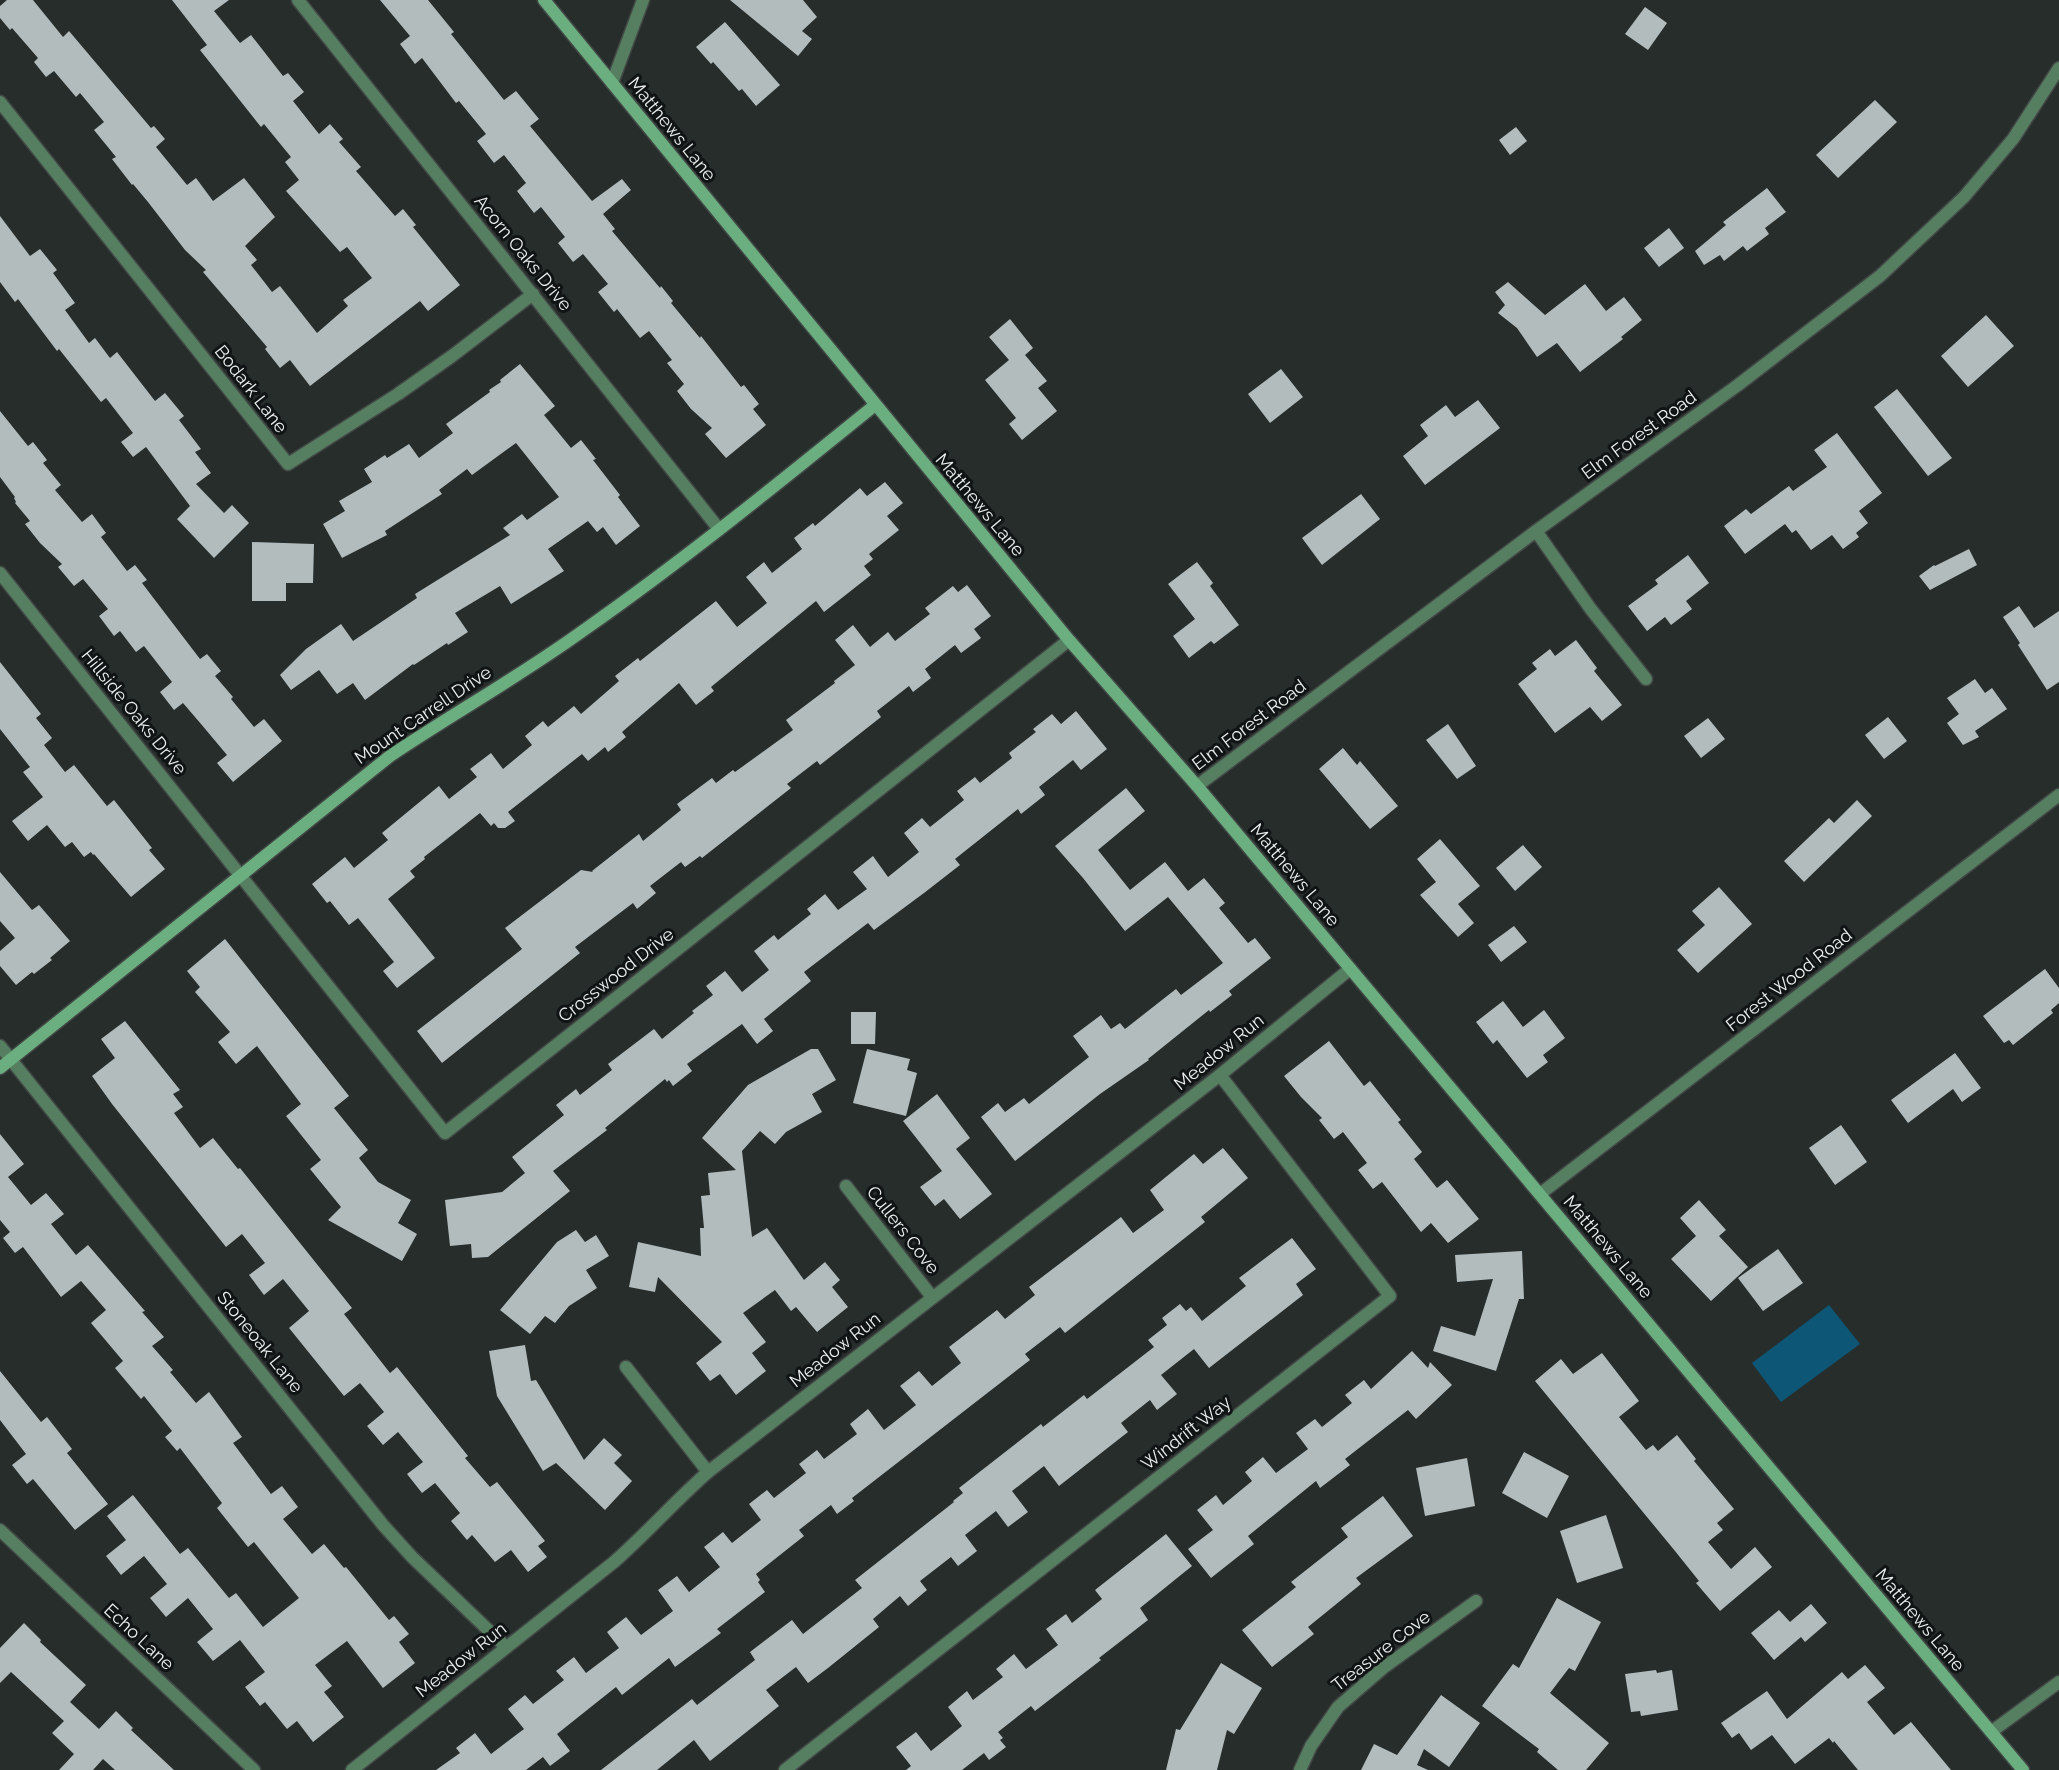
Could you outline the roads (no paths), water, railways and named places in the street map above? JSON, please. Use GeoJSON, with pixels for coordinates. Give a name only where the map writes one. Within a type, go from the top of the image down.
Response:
{"type":"FeatureCollection","features":[{"type":"Feature","properties":{"kind":"street","name":"Acorn Oaks Drive"},"geometry":{"type":"LineString","coordinates":[[298,0],[719,529]]}},
{"type":"Feature","properties":{"kind":"street","name":"Matthews Lane"},"geometry":{"type":"LineString","coordinates":[[544,0],[1070,640],[1197,786],[2023,1770]]}},
{"type":"Feature","properties":{"kind":"street"},"geometry":{"type":"LineString","coordinates":[[612,83],[643,0]]}},
{"type":"Feature","properties":{"kind":"street","name":"Elm Forest Road"},"geometry":{"type":"LineString","coordinates":[[1197,786],[1536,531],[1738,385],[1880,276],[1964,197],[2013,139],[2059,68]]}},
{"type":"Feature","properties":{"kind":"street","name":"Bodark Lane"},"geometry":{"type":"LineString","coordinates":[[0,102],[288,464],[452,357],[534,294]]}},
{"type":"Feature","properties":{"kind":"street","name":"Mount Carrell Drive"},"geometry":{"type":"LineString","coordinates":[[0,1068],[390,756],[449,716],[558,649],[719,529],[875,405]]}},
{"type":"Feature","properties":{"kind":"street"},"geometry":{"type":"LineString","coordinates":[[1536,531],[1590,608],[1646,679]]}},
{"type":"Feature","properties":{"kind":"street","name":"Hillside Oaks Drive"},"geometry":{"type":"LineString","coordinates":[[0,573],[241,874]]}},
{"type":"Feature","properties":{"kind":"street","name":"Crosswood Drive"},"geometry":{"type":"LineString","coordinates":[[241,874],[445,1133],[1070,640]]}},
{"type":"Feature","properties":{"kind":"street","name":"Forest Wood Road"},"geometry":{"type":"LineString","coordinates":[[1540,1194],[2059,795]]}},
{"type":"Feature","properties":{"kind":"street","name":"Meadow Run"},"geometry":{"type":"LineString","coordinates":[[352,1770],[614,1562],[682,1494],[708,1472],[1220,1075],[1350,969]]}},
{"type":"Feature","properties":{"kind":"street","name":"Stoneoak Lane"},"geometry":{"type":"LineString","coordinates":[[0,1046],[383,1525],[412,1557],[506,1647]]}},
{"type":"Feature","properties":{"kind":"street","name":"Windrift Way"},"geometry":{"type":"LineString","coordinates":[[785,1770],[1390,1296],[1220,1075]]}},
{"type":"Feature","properties":{"kind":"street","name":"Cullers Cove"},"geometry":{"type":"LineString","coordinates":[[846,1186],[932,1297]]}},
{"type":"Feature","properties":{"kind":"street"},"geometry":{"type":"LineString","coordinates":[[626,1367],[708,1472]]}},
{"type":"Feature","properties":{"kind":"street","name":"Echo Lane"},"geometry":{"type":"LineString","coordinates":[[0,1530],[254,1770]]}},
{"type":"Feature","properties":{"kind":"street","name":"Treasure Cove"},"geometry":{"type":"LineString","coordinates":[[1300,1770],[1311,1746],[1338,1707],[1383,1668],[1476,1601]]}},
{"type":"Feature","properties":{"kind":"street"},"geometry":{"type":"LineString","coordinates":[[1991,1732],[2059,1682]]}},
{"type":"Feature","properties":{"kind":"water"},"geometry":{"type":"Polygon","coordinates":[[[1829,1305],[1860,1344],[1781,1402],[1752,1363],[1829,1305]]]}}]}
